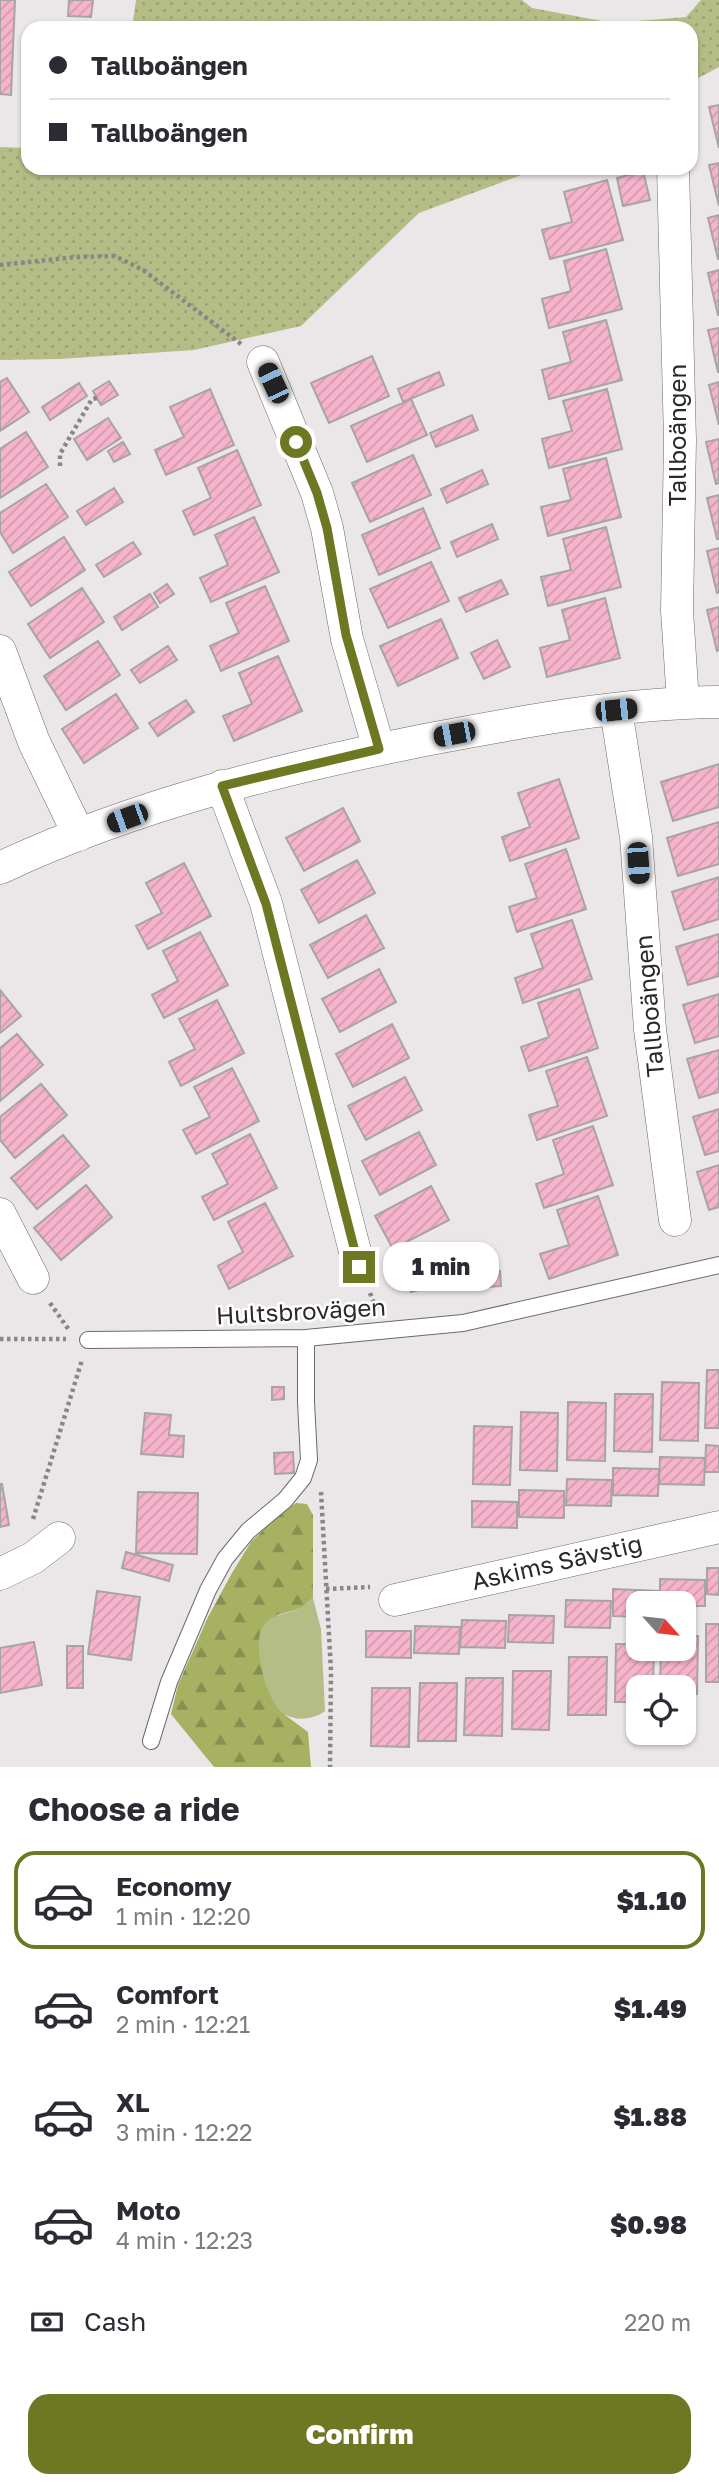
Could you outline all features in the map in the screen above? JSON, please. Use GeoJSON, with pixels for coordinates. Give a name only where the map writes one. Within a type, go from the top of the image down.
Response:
{"type":"FeatureCollection","features":[{"type":"Feature","properties":{"kind":"street","name":"Tallboängen"},"geometry":{"type":"LineString","coordinates":[[673,175],[680,440],[677,611],[682,702]]}},
{"type":"Feature","properties":{"kind":"street"},"geometry":{"type":"LineString","coordinates":[[263,362],[317,493],[327,528],[346,639],[379,749]]}},
{"type":"Feature","properties":{"kind":"street"},"geometry":{"type":"LineString","coordinates":[[0,650],[34,742],[79,835]]}},
{"type":"Feature","properties":{"kind":"street"},"geometry":{"type":"LineString","coordinates":[[0,868],[79,835],[222,786],[379,749],[505,725],[682,702],[719,702]]}},
{"type":"Feature","properties":{"kind":"street","name":"Tallboängen"},"geometry":{"type":"LineString","coordinates":[[616,710],[636,837],[650,1029],[675,1220]]}},
{"type":"Feature","properties":{"kind":"street"},"geometry":{"type":"LineString","coordinates":[[222,786],[266,904],[359,1267]]}},
{"type":"Feature","properties":{"kind":"street"},"geometry":{"type":"LineString","coordinates":[[0,1214],[33,1278]]}},
{"type":"Feature","properties":{"kind":"street","name":"Askims Sävstig"},"geometry":{"type":"LineString","coordinates":[[396,1600],[719,1527]]}},
{"type":"Feature","properties":{"kind":"street"},"geometry":{"type":"LineString","coordinates":[[0,1574],[33,1558],[44,1533]]}},
{"type":"Feature","properties":{"kind":"lane","name":"Hultsbrovägen"},"geometry":{"type":"LineString","coordinates":[[88,1340],[306,1338],[463,1324],[719,1265]]}},
{"type":"Feature","properties":{"kind":"lane"},"geometry":{"type":"LineString","coordinates":[[151,1741],[179,1657],[208,1590],[225,1559],[248,1531],[285,1500],[303,1478],[309,1460],[306,1338]]}},
{"type":"Feature","properties":{"kind":"path"},"geometry":{"type":"LineString","coordinates":[[0,265],[115,256],[143,270],[263,362]]}},
{"type":"Feature","properties":{"kind":"path"},"geometry":{"type":"LineString","coordinates":[[60,466],[60,454],[93,399],[97,398]]}},
{"type":"Feature","properties":{"kind":"path"},"geometry":{"type":"LineString","coordinates":[[359,1267],[386,1331]]}},
{"type":"Feature","properties":{"kind":"path"},"geometry":{"type":"LineString","coordinates":[[0,1339],[76,1339],[33,1278]]}},
{"type":"Feature","properties":{"kind":"path"},"geometry":{"type":"LineString","coordinates":[[44,1533],[88,1340]]}},
{"type":"Feature","properties":{"kind":"path"},"geometry":{"type":"LineString","coordinates":[[309,1460],[321,1488],[331,1671],[330,1767]]}},
{"type":"Feature","properties":{"kind":"path"},"geometry":{"type":"LineString","coordinates":[[326,1589],[368,1586],[396,1600]]}},
{"type":"Feature","properties":{"kind":"green space"},"geometry":{"type":"Polygon","coordinates":[[[136,0],[522,0],[532,8],[602,21],[133,21],[136,0]]]}},
{"type":"Feature","properties":{"kind":"green space"},"geometry":{"type":"Polygon","coordinates":[[[701,0],[719,0],[719,67],[698,78],[698,21],[637,21],[686,17],[701,0]]]}},
{"type":"Feature","properties":{"kind":"green space"},"geometry":{"type":"Polygon","coordinates":[[[0,147],[21,148],[21,175],[521,175],[419,213],[301,326],[194,350],[0,360],[0,147]]]}},
{"type":"Feature","properties":{"kind":"green space"},"geometry":{"type":"Polygon","coordinates":[[[296,1503],[307,1504],[313,1515],[313,1598],[302,1608],[277,1615],[285,1715],[308,1732],[311,1767],[214,1767],[171,1714],[178,1685],[208,1617],[251,1542],[276,1517],[296,1503]]]}},
{"type":"Feature","properties":{"kind":"green space"},"geometry":{"type":"Polygon","coordinates":[[[313,1598],[321,1629],[325,1711],[311,1718],[300,1719],[284,1714],[272,1698],[260,1660],[259,1636],[269,1620],[302,1607],[313,1598]]]}},
{"type":"Feature","properties":{"kind":"building"},"geometry":{"type":"Polygon","coordinates":[[[0,0],[15,0],[11,95],[0,94],[0,0]]]}},
{"type":"Feature","properties":{"kind":"building"},"geometry":{"type":"Polygon","coordinates":[[[69,0],[93,0],[91,17],[68,16],[69,0]]]}},
{"type":"Feature","properties":{"kind":"building"},"geometry":{"type":"Polygon","coordinates":[[[719,105],[719,148],[709,107],[719,105]]]}},
{"type":"Feature","properties":{"kind":"building"},"geometry":{"type":"Polygon","coordinates":[[[719,163],[719,206],[709,165],[719,163]]]}},
{"type":"Feature","properties":{"kind":"building"},"geometry":{"type":"Polygon","coordinates":[[[644,175],[650,200],[623,206],[617,178],[644,175]]]}},
{"type":"Feature","properties":{"kind":"building"},"geometry":{"type":"Polygon","coordinates":[[[607,180],[623,240],[550,259],[542,230],[572,222],[564,192],[607,180]]]}},
{"type":"Feature","properties":{"kind":"building"},"geometry":{"type":"Polygon","coordinates":[[[719,215],[719,259],[718,259],[708,218],[719,215]]]}},
{"type":"Feature","properties":{"kind":"building"},"geometry":{"type":"Polygon","coordinates":[[[606,249],[622,309],[549,328],[542,299],[571,291],[564,261],[606,249]]]}},
{"type":"Feature","properties":{"kind":"building"},"geometry":{"type":"Polygon","coordinates":[[[719,270],[719,315],[718,315],[708,273],[719,270]]]}},
{"type":"Feature","properties":{"kind":"building"},"geometry":{"type":"Polygon","coordinates":[[[606,320],[622,380],[549,399],[542,370],[571,362],[563,332],[606,320]]]}},
{"type":"Feature","properties":{"kind":"building"},"geometry":{"type":"Polygon","coordinates":[[[719,328],[719,372],[718,372],[708,330],[719,328]]]}},
{"type":"Feature","properties":{"kind":"building"},"geometry":{"type":"Polygon","coordinates":[[[372,356],[389,396],[329,423],[311,383],[372,356]]]}},
{"type":"Feature","properties":{"kind":"building"},"geometry":{"type":"Polygon","coordinates":[[[439,372],[444,385],[403,402],[398,389],[439,372]]]}},
{"type":"Feature","properties":{"kind":"building"},"geometry":{"type":"Polygon","coordinates":[[[7,378],[29,412],[0,431],[0,382],[7,378]]]}},
{"type":"Feature","properties":{"kind":"building"},"geometry":{"type":"Polygon","coordinates":[[[109,381],[118,395],[101,405],[93,391],[109,381]]]}},
{"type":"Feature","properties":{"kind":"building"},"geometry":{"type":"Polygon","coordinates":[[[719,382],[719,425],[709,385],[719,382]]]}},
{"type":"Feature","properties":{"kind":"building"},"geometry":{"type":"Polygon","coordinates":[[[79,383],[87,396],[50,420],[42,407],[79,383]]]}},
{"type":"Feature","properties":{"kind":"building"},"geometry":{"type":"Polygon","coordinates":[[[210,389],[234,445],[166,475],[155,450],[184,437],[170,407],[210,389]]]}},
{"type":"Feature","properties":{"kind":"building"},"geometry":{"type":"Polygon","coordinates":[[[607,389],[622,449],[549,468],[542,439],[572,431],[563,401],[607,389]]]}},
{"type":"Feature","properties":{"kind":"building"},"geometry":{"type":"Polygon","coordinates":[[[411,399],[427,435],[367,462],[351,426],[411,399]]]}},
{"type":"Feature","properties":{"kind":"building"},"geometry":{"type":"Polygon","coordinates":[[[472,415],[478,430],[436,447],[430,433],[472,415]]]}},
{"type":"Feature","properties":{"kind":"building"},"geometry":{"type":"Polygon","coordinates":[[[108,418],[121,438],[87,460],[74,439],[108,418]]]}},
{"type":"Feature","properties":{"kind":"building"},"geometry":{"type":"Polygon","coordinates":[[[26,432],[48,467],[0,498],[0,449],[26,432]]]}},
{"type":"Feature","properties":{"kind":"building"},"geometry":{"type":"Polygon","coordinates":[[[719,439],[719,483],[716,484],[706,442],[719,439]]]}},
{"type":"Feature","properties":{"kind":"building"},"geometry":{"type":"Polygon","coordinates":[[[123,442],[130,454],[114,462],[108,451],[123,442]]]}},
{"type":"Feature","properties":{"kind":"building"},"geometry":{"type":"Polygon","coordinates":[[[237,450],[261,505],[194,535],[183,511],[211,498],[198,468],[237,450]]]}},
{"type":"Feature","properties":{"kind":"building"},"geometry":{"type":"Polygon","coordinates":[[[413,455],[431,495],[370,522],[352,483],[413,455]]]}},
{"type":"Feature","properties":{"kind":"building"},"geometry":{"type":"Polygon","coordinates":[[[606,458],[621,517],[548,536],[541,507],[571,500],[563,469],[606,458]]]}},
{"type":"Feature","properties":{"kind":"building"},"geometry":{"type":"Polygon","coordinates":[[[482,470],[488,484],[447,503],[441,489],[482,470]]]}},
{"type":"Feature","properties":{"kind":"building"},"geometry":{"type":"Polygon","coordinates":[[[46,484],[68,517],[13,553],[0,532],[0,513],[46,484]]]}},
{"type":"Feature","properties":{"kind":"building"},"geometry":{"type":"Polygon","coordinates":[[[114,488],[123,502],[86,525],[77,511],[114,488]]]}},
{"type":"Feature","properties":{"kind":"building"},"geometry":{"type":"Polygon","coordinates":[[[719,495],[719,539],[717,539],[707,498],[719,495]]]}},
{"type":"Feature","properties":{"kind":"building"},"geometry":{"type":"Polygon","coordinates":[[[423,508],[440,548],[379,575],[362,535],[423,508]]]}},
{"type":"Feature","properties":{"kind":"building"},"geometry":{"type":"Polygon","coordinates":[[[254,517],[279,572],[211,602],[200,578],[228,565],[215,535],[254,517]]]}},
{"type":"Feature","properties":{"kind":"building"},"geometry":{"type":"Polygon","coordinates":[[[492,524],[498,539],[457,557],[451,542],[492,524]]]}},
{"type":"Feature","properties":{"kind":"building"},"geometry":{"type":"Polygon","coordinates":[[[606,527],[621,587],[548,606],[541,577],[571,570],[563,539],[606,527]]]}},
{"type":"Feature","properties":{"kind":"building"},"geometry":{"type":"Polygon","coordinates":[[[64,537],[85,570],[31,606],[9,572],[64,537]]]}},
{"type":"Feature","properties":{"kind":"building"},"geometry":{"type":"Polygon","coordinates":[[[133,542],[141,554],[104,577],[96,565],[133,542]]]}},
{"type":"Feature","properties":{"kind":"building"},"geometry":{"type":"Polygon","coordinates":[[[719,548],[719,592],[717,593],[707,551],[719,548]]]}},
{"type":"Feature","properties":{"kind":"building"},"geometry":{"type":"Polygon","coordinates":[[[431,562],[449,601],[388,628],[370,589],[431,562]]]}},
{"type":"Feature","properties":{"kind":"building"},"geometry":{"type":"Polygon","coordinates":[[[501,580],[508,594],[466,612],[459,598],[501,580]]]}},
{"type":"Feature","properties":{"kind":"building"},"geometry":{"type":"Polygon","coordinates":[[[167,584],[174,594],[160,603],[154,593],[167,584]]]}},
{"type":"Feature","properties":{"kind":"building"},"geometry":{"type":"Polygon","coordinates":[[[265,586],[289,641],[221,671],[210,646],[239,633],[226,603],[265,586]]]}},
{"type":"Feature","properties":{"kind":"building"},"geometry":{"type":"Polygon","coordinates":[[[82,588],[104,622],[50,658],[28,624],[82,588]]]}},
{"type":"Feature","properties":{"kind":"building"},"geometry":{"type":"Polygon","coordinates":[[[150,594],[158,607],[122,630],[114,617],[150,594]]]}},
{"type":"Feature","properties":{"kind":"building"},"geometry":{"type":"Polygon","coordinates":[[[605,598],[620,658],[547,677],[540,648],[570,640],[562,610],[605,598]]]}},
{"type":"Feature","properties":{"kind":"building"},"geometry":{"type":"Polygon","coordinates":[[[719,607],[719,650],[717,651],[707,610],[719,607]]]}},
{"type":"Feature","properties":{"kind":"building"},"geometry":{"type":"Polygon","coordinates":[[[441,619],[458,658],[398,686],[380,646],[441,619]]]}},
{"type":"Feature","properties":{"kind":"building"},"geometry":{"type":"Polygon","coordinates":[[[497,640],[510,667],[484,679],[471,653],[497,640]]]}},
{"type":"Feature","properties":{"kind":"building"},"geometry":{"type":"Polygon","coordinates":[[[98,641],[120,675],[66,710],[44,676],[98,641]]]}},
{"type":"Feature","properties":{"kind":"building"},"geometry":{"type":"Polygon","coordinates":[[[168,646],[177,660],[140,683],[131,670],[168,646]]]}},
{"type":"Feature","properties":{"kind":"building"},"geometry":{"type":"Polygon","coordinates":[[[278,656],[302,711],[234,741],[223,716],[252,704],[239,673],[278,656]]]}},
{"type":"Feature","properties":{"kind":"building"},"geometry":{"type":"Polygon","coordinates":[[[116,694],[138,728],[84,763],[62,729],[116,694]]]}},
{"type":"Feature","properties":{"kind":"building"},"geometry":{"type":"Polygon","coordinates":[[[186,700],[194,712],[158,736],[149,723],[186,700]]]}},
{"type":"Feature","properties":{"kind":"building"},"geometry":{"type":"Polygon","coordinates":[[[719,764],[719,807],[673,821],[661,782],[719,764]]]}},
{"type":"Feature","properties":{"kind":"building"},"geometry":{"type":"Polygon","coordinates":[[[559,779],[579,838],[510,861],[502,837],[530,827],[518,793],[559,779]]]}},
{"type":"Feature","properties":{"kind":"building"},"geometry":{"type":"Polygon","coordinates":[[[343,808],[360,841],[304,871],[286,838],[343,808]]]}},
{"type":"Feature","properties":{"kind":"building"},"geometry":{"type":"Polygon","coordinates":[[[719,822],[719,864],[678,876],[667,838],[719,822]]]}},
{"type":"Feature","properties":{"kind":"building"},"geometry":{"type":"Polygon","coordinates":[[[566,849],[586,909],[517,932],[509,907],[537,898],[525,864],[566,849]]]}},
{"type":"Feature","properties":{"kind":"building"},"geometry":{"type":"Polygon","coordinates":[[[357,860],[375,893],[319,923],[301,890],[357,860]]]}},
{"type":"Feature","properties":{"kind":"building"},"geometry":{"type":"Polygon","coordinates":[[[184,863],[211,916],[148,949],[136,926],[162,913],[146,883],[184,863]]]}},
{"type":"Feature","properties":{"kind":"building"},"geometry":{"type":"Polygon","coordinates":[[[719,877],[719,919],[684,930],[672,892],[719,877]]]}},
{"type":"Feature","properties":{"kind":"building"},"geometry":{"type":"Polygon","coordinates":[[[366,915],[384,948],[328,978],[310,945],[366,915]]]}},
{"type":"Feature","properties":{"kind":"building"},"geometry":{"type":"Polygon","coordinates":[[[572,920],[592,979],[523,1003],[515,978],[543,968],[531,934],[572,920]]]}},
{"type":"Feature","properties":{"kind":"building"},"geometry":{"type":"Polygon","coordinates":[[[200,932],[228,985],[164,1018],[152,995],[178,981],[163,951],[200,932]]]}},
{"type":"Feature","properties":{"kind":"building"},"geometry":{"type":"Polygon","coordinates":[[[719,934],[719,976],[688,985],[676,947],[719,934]]]}},
{"type":"Feature","properties":{"kind":"building"},"geometry":{"type":"Polygon","coordinates":[[[379,969],[396,1002],[340,1032],[322,999],[379,969]]]}},
{"type":"Feature","properties":{"kind":"building"},"geometry":{"type":"Polygon","coordinates":[[[579,989],[598,1048],[529,1071],[521,1047],[549,1037],[538,1003],[579,989]]]}},
{"type":"Feature","properties":{"kind":"building"},"geometry":{"type":"Polygon","coordinates":[[[0,990],[21,1016],[0,1033],[0,990]]]}},
{"type":"Feature","properties":{"kind":"building"},"geometry":{"type":"Polygon","coordinates":[[[719,994],[719,1036],[695,1043],[683,1005],[719,994]]]}},
{"type":"Feature","properties":{"kind":"building"},"geometry":{"type":"Polygon","coordinates":[[[217,1000],[244,1053],[181,1086],[169,1062],[195,1049],[179,1019],[217,1000]]]}},
{"type":"Feature","properties":{"kind":"building"},"geometry":{"type":"Polygon","coordinates":[[[392,1024],[409,1058],[353,1087],[336,1054],[392,1024]]]}},
{"type":"Feature","properties":{"kind":"building"},"geometry":{"type":"Polygon","coordinates":[[[17,1034],[43,1065],[0,1101],[0,1048],[17,1034]]]}},
{"type":"Feature","properties":{"kind":"building"},"geometry":{"type":"Polygon","coordinates":[[[719,1050],[719,1092],[699,1098],[687,1059],[719,1050]]]}},
{"type":"Feature","properties":{"kind":"building"},"geometry":{"type":"Polygon","coordinates":[[[587,1057],[607,1116],[537,1140],[529,1115],[558,1106],[546,1071],[587,1057]]]}},
{"type":"Feature","properties":{"kind":"building"},"geometry":{"type":"Polygon","coordinates":[[[232,1068],[259,1121],[196,1154],[183,1130],[210,1117],[194,1087],[232,1068]]]}},
{"type":"Feature","properties":{"kind":"building"},"geometry":{"type":"Polygon","coordinates":[[[405,1077],[422,1110],[366,1140],[348,1106],[405,1077]]]}},
{"type":"Feature","properties":{"kind":"building"},"geometry":{"type":"Polygon","coordinates":[[[41,1084],[67,1115],[15,1158],[0,1140],[0,1117],[41,1084]]]}},
{"type":"Feature","properties":{"kind":"building"},"geometry":{"type":"Polygon","coordinates":[[[719,1109],[719,1151],[705,1155],[693,1117],[719,1109]]]}},
{"type":"Feature","properties":{"kind":"building"},"geometry":{"type":"Polygon","coordinates":[[[593,1126],[613,1185],[544,1208],[536,1184],[564,1174],[553,1140],[593,1126]]]}},
{"type":"Feature","properties":{"kind":"building"},"geometry":{"type":"Polygon","coordinates":[[[419,1132],[436,1165],[380,1195],[362,1161],[419,1132]]]}},
{"type":"Feature","properties":{"kind":"building"},"geometry":{"type":"Polygon","coordinates":[[[250,1134],[277,1188],[214,1220],[202,1197],[228,1184],[212,1154],[250,1134]]]}},
{"type":"Feature","properties":{"kind":"building"},"geometry":{"type":"Polygon","coordinates":[[[63,1135],[89,1166],[37,1209],[11,1178],[63,1135]]]}},
{"type":"Feature","properties":{"kind":"building"},"geometry":{"type":"Polygon","coordinates":[[[719,1165],[719,1207],[709,1210],[697,1172],[719,1165]]]}},
{"type":"Feature","properties":{"kind":"building"},"geometry":{"type":"Polygon","coordinates":[[[86,1185],[112,1217],[61,1260],[34,1228],[86,1185]]]}},
{"type":"Feature","properties":{"kind":"building"},"geometry":{"type":"Polygon","coordinates":[[[431,1186],[449,1220],[393,1249],[375,1216],[431,1186]]]}},
{"type":"Feature","properties":{"kind":"building"},"geometry":{"type":"Polygon","coordinates":[[[598,1196],[618,1255],[549,1279],[540,1254],[569,1245],[557,1210],[598,1196]]]}},
{"type":"Feature","properties":{"kind":"building"},"geometry":{"type":"Polygon","coordinates":[[[265,1203],[293,1256],[229,1289],[218,1266],[243,1252],[228,1222],[265,1203]]]}},
{"type":"Feature","properties":{"kind":"building"},"geometry":{"type":"Polygon","coordinates":[[[412,1263],[421,1289],[411,1292],[402,1267],[412,1263]]]}},
{"type":"Feature","properties":{"kind":"building"},"geometry":{"type":"Polygon","coordinates":[[[500,1271],[501,1286],[485,1287],[485,1272],[500,1271]]]}},
{"type":"Feature","properties":{"kind":"building"},"geometry":{"type":"Polygon","coordinates":[[[707,1370],[719,1370],[719,1428],[705,1428],[707,1370]]]}},
{"type":"Feature","properties":{"kind":"building"},"geometry":{"type":"Polygon","coordinates":[[[662,1382],[699,1383],[698,1441],[660,1440],[662,1382]]]}},
{"type":"Feature","properties":{"kind":"building"},"geometry":{"type":"Polygon","coordinates":[[[272,1387],[284,1387],[284,1399],[272,1400],[272,1387]]]}},
{"type":"Feature","properties":{"kind":"building"},"geometry":{"type":"Polygon","coordinates":[[[615,1394],[653,1394],[652,1452],[614,1451],[615,1394]]]}},
{"type":"Feature","properties":{"kind":"building"},"geometry":{"type":"Polygon","coordinates":[[[568,1402],[606,1403],[605,1461],[567,1460],[568,1402]]]}},
{"type":"Feature","properties":{"kind":"building"},"geometry":{"type":"Polygon","coordinates":[[[521,1412],[558,1413],[557,1471],[520,1470],[521,1412]]]}},
{"type":"Feature","properties":{"kind":"building"},"geometry":{"type":"Polygon","coordinates":[[[145,1413],[171,1415],[169,1435],[184,1436],[183,1457],[141,1454],[145,1413]]]}},
{"type":"Feature","properties":{"kind":"building"},"geometry":{"type":"Polygon","coordinates":[[[474,1426],[512,1427],[510,1485],[473,1484],[474,1426]]]}},
{"type":"Feature","properties":{"kind":"building"},"geometry":{"type":"Polygon","coordinates":[[[706,1445],[719,1446],[719,1472],[705,1472],[706,1445]]]}},
{"type":"Feature","properties":{"kind":"building"},"geometry":{"type":"Polygon","coordinates":[[[293,1452],[294,1473],[275,1474],[274,1453],[293,1452]]]}},
{"type":"Feature","properties":{"kind":"building"},"geometry":{"type":"Polygon","coordinates":[[[660,1457],[705,1458],[704,1485],[659,1484],[660,1457]]]}},
{"type":"Feature","properties":{"kind":"building"},"geometry":{"type":"Polygon","coordinates":[[[613,1468],[659,1469],[658,1496],[613,1495],[613,1468]]]}},
{"type":"Feature","properties":{"kind":"building"},"geometry":{"type":"Polygon","coordinates":[[[567,1479],[612,1480],[611,1506],[566,1505],[567,1479]]]}},
{"type":"Feature","properties":{"kind":"building"},"geometry":{"type":"Polygon","coordinates":[[[0,1484],[9,1525],[0,1527],[0,1484]]]}},
{"type":"Feature","properties":{"kind":"building"},"geometry":{"type":"Polygon","coordinates":[[[519,1490],[564,1491],[564,1518],[519,1517],[519,1490]]]}},
{"type":"Feature","properties":{"kind":"building"},"geometry":{"type":"Polygon","coordinates":[[[138,1492],[198,1493],[197,1554],[136,1553],[138,1492]]]}},
{"type":"Feature","properties":{"kind":"building"},"geometry":{"type":"Polygon","coordinates":[[[472,1501],[517,1502],[517,1528],[472,1527],[472,1501]]]}},
{"type":"Feature","properties":{"kind":"building"},"geometry":{"type":"Polygon","coordinates":[[[126,1552],[173,1565],[169,1581],[122,1568],[126,1552]]]}},
{"type":"Feature","properties":{"kind":"building"},"geometry":{"type":"Polygon","coordinates":[[[707,1568],[719,1568],[719,1595],[707,1594],[707,1568]]]}},
{"type":"Feature","properties":{"kind":"building"},"geometry":{"type":"Polygon","coordinates":[[[660,1579],[705,1580],[705,1606],[696,1606],[696,1591],[660,1591],[660,1579]]]}},
{"type":"Feature","properties":{"kind":"building"},"geometry":{"type":"Polygon","coordinates":[[[613,1589],[658,1591],[626,1591],[626,1616],[613,1616],[613,1589]]]}},
{"type":"Feature","properties":{"kind":"building"},"geometry":{"type":"Polygon","coordinates":[[[97,1591],[140,1597],[131,1660],[88,1654],[97,1591]]]}},
{"type":"Feature","properties":{"kind":"building"},"geometry":{"type":"Polygon","coordinates":[[[566,1600],[611,1601],[610,1628],[565,1627],[566,1600]]]}},
{"type":"Feature","properties":{"kind":"building"},"geometry":{"type":"Polygon","coordinates":[[[509,1615],[554,1616],[553,1643],[508,1642],[509,1615]]]}},
{"type":"Feature","properties":{"kind":"building"},"geometry":{"type":"Polygon","coordinates":[[[462,1620],[506,1621],[505,1648],[460,1647],[462,1620]]]}},
{"type":"Feature","properties":{"kind":"building"},"geometry":{"type":"Polygon","coordinates":[[[706,1624],[719,1624],[719,1682],[706,1682],[706,1624]]]}},
{"type":"Feature","properties":{"kind":"building"},"geometry":{"type":"Polygon","coordinates":[[[415,1626],[460,1627],[459,1654],[414,1653],[415,1626]]]}},
{"type":"Feature","properties":{"kind":"building"},"geometry":{"type":"Polygon","coordinates":[[[366,1631],[411,1631],[411,1658],[366,1657],[366,1631]]]}},
{"type":"Feature","properties":{"kind":"building"},"geometry":{"type":"Polygon","coordinates":[[[698,1636],[697,1694],[696,1675],[660,1675],[661,1661],[696,1661],[698,1636]]]}},
{"type":"Feature","properties":{"kind":"building"},"geometry":{"type":"Polygon","coordinates":[[[34,1642],[42,1685],[0,1693],[0,1648],[34,1642]]]}},
{"type":"Feature","properties":{"kind":"building"},"geometry":{"type":"Polygon","coordinates":[[[616,1644],[626,1644],[626,1661],[654,1661],[653,1675],[626,1675],[626,1702],[615,1702],[616,1644]]]}},
{"type":"Feature","properties":{"kind":"building"},"geometry":{"type":"Polygon","coordinates":[[[67,1646],[83,1646],[83,1688],[67,1688],[67,1646]]]}},
{"type":"Feature","properties":{"kind":"building"},"geometry":{"type":"Polygon","coordinates":[[[569,1657],[607,1657],[606,1715],[568,1715],[569,1657]]]}},
{"type":"Feature","properties":{"kind":"building"},"geometry":{"type":"Polygon","coordinates":[[[513,1671],[551,1671],[549,1730],[512,1729],[513,1671]]]}},
{"type":"Feature","properties":{"kind":"building"},"geometry":{"type":"Polygon","coordinates":[[[466,1678],[503,1678],[502,1736],[464,1735],[466,1678]]]}},
{"type":"Feature","properties":{"kind":"building"},"geometry":{"type":"Polygon","coordinates":[[[420,1683],[457,1683],[456,1741],[418,1741],[420,1683]]]}},
{"type":"Feature","properties":{"kind":"building"},"geometry":{"type":"Polygon","coordinates":[[[372,1688],[410,1688],[409,1747],[371,1746],[372,1688]]]}},
{"type":"Feature","properties":{"kind":"route"},"geometry":{"type":"LineString","coordinates":[[296,442],[317,493],[327,528],[346,635],[379,749],[222,786],[266,904],[359,1267]]}}]}
